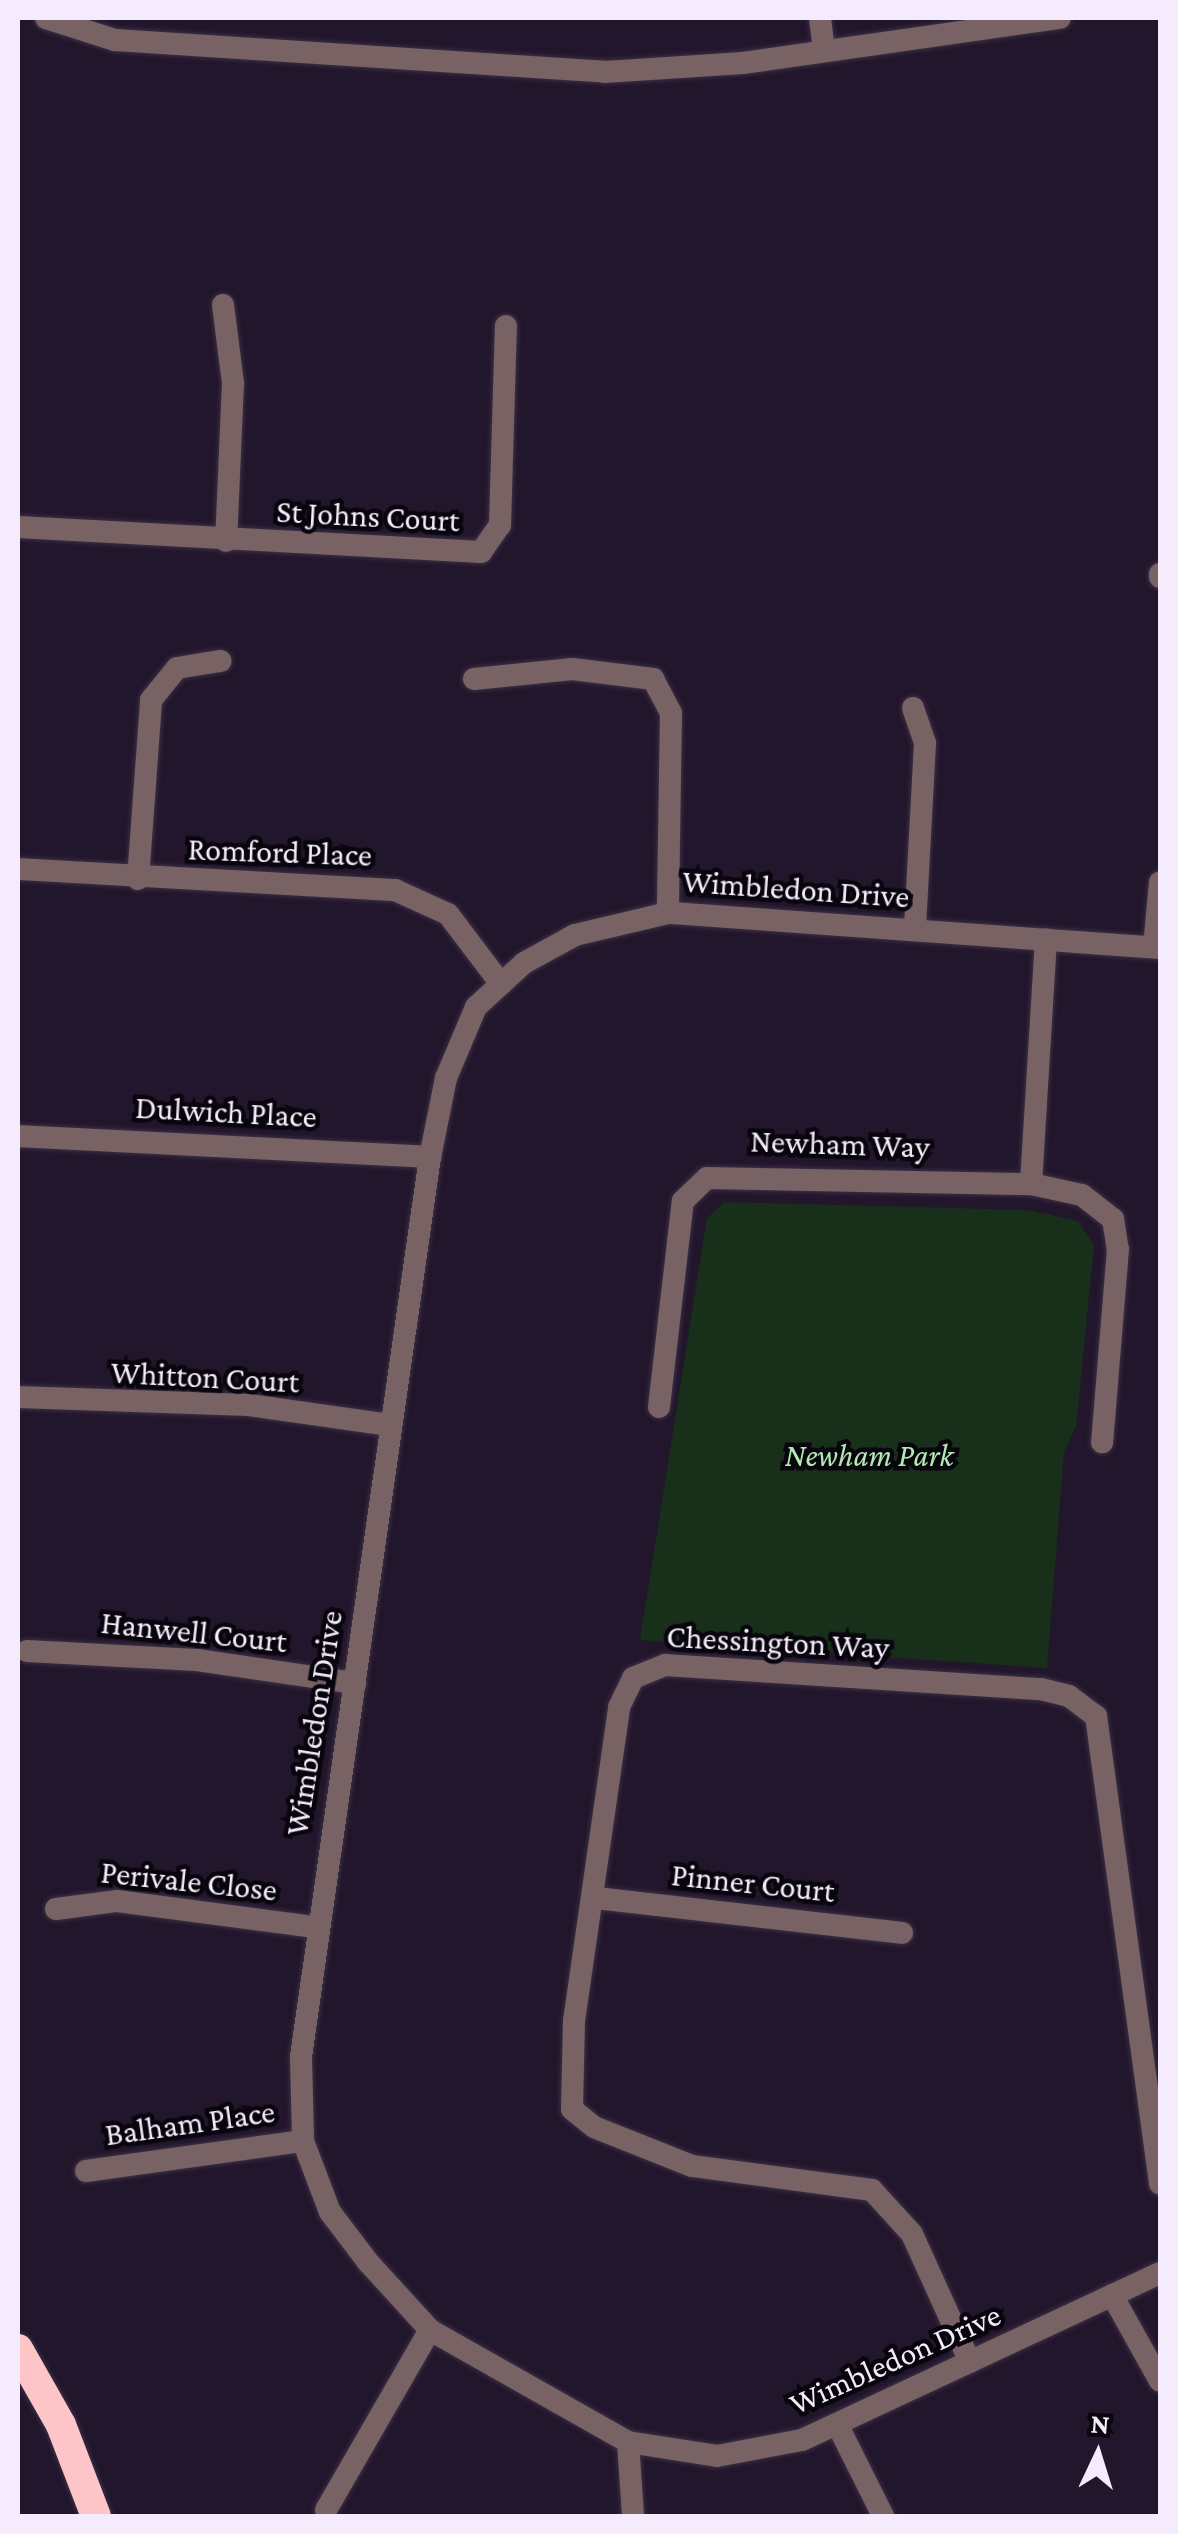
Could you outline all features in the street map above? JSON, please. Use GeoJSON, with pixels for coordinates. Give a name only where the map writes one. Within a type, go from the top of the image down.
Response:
{"type":"FeatureCollection","features":[{"type":"Feature","properties":{"kind":"highway"},"geometry":{"type":"LineString","coordinates":[[18,2349],[96,2516]]}},
{"type":"Feature","properties":{"kind":"highway"},"geometry":{"type":"LineString","coordinates":[[82,2480],[84,2516]]}},
{"type":"Feature","properties":{"kind":"street"},"geometry":{"type":"LineString","coordinates":[[46,18],[114,40],[604,72],[824,51],[1060,18]]}},
{"type":"Feature","properties":{"kind":"street"},"geometry":{"type":"LineString","coordinates":[[820,18],[824,51]]}},
{"type":"Feature","properties":{"kind":"street"},"geometry":{"type":"LineString","coordinates":[[223,305],[234,383],[226,541]]}},
{"type":"Feature","properties":{"kind":"street","name":"St Johns Court"},"geometry":{"type":"LineString","coordinates":[[18,528],[465,556],[488,547],[500,526],[506,326]]}},
{"type":"Feature","properties":{"kind":"street"},"geometry":{"type":"LineString","coordinates":[[138,879],[151,700],[178,668],[220,661]]}},
{"type":"Feature","properties":{"kind":"street"},"geometry":{"type":"LineString","coordinates":[[474,679],[572,669],[653,680],[670,713],[668,913]]}},
{"type":"Feature","properties":{"kind":"street"},"geometry":{"type":"LineString","coordinates":[[913,708],[925,744],[915,930]]}},
{"type":"Feature","properties":{"kind":"street","name":"Romford Place"},"geometry":{"type":"LineString","coordinates":[[18,868],[138,879],[395,890],[448,914],[500,984]]}},
{"type":"Feature","properties":{"kind":"street"},"geometry":{"type":"LineString","coordinates":[[1157,947],[1160,882]]}},
{"type":"Feature","properties":{"kind":"street","name":"Wimbledon Drive"},"geometry":{"type":"LineString","coordinates":[[1157,947],[668,913],[575,934],[500,984],[476,1007],[446,1078],[430,1157],[316,1927],[301,2057],[303,2141],[330,2212],[430,2330],[628,2442],[717,2456],[802,2440],[1160,2273]]}},
{"type":"Feature","properties":{"kind":"street"},"geometry":{"type":"LineString","coordinates":[[1031,1184],[1046,939]]}},
{"type":"Feature","properties":{"kind":"street","name":"Dulwich Place"},"geometry":{"type":"LineString","coordinates":[[18,1136],[430,1157]]}},
{"type":"Feature","properties":{"kind":"street","name":"Newham Way"},"geometry":{"type":"LineString","coordinates":[[659,1407],[683,1201],[707,1178],[1031,1184],[1082,1194],[1113,1219],[1118,1249],[1102,1442]]}},
{"type":"Feature","properties":{"kind":"street","name":"Whitton Court"},"geometry":{"type":"LineString","coordinates":[[18,1398],[237,1404],[390,1425]]}},
{"type":"Feature","properties":{"kind":"street","name":"Hanwell Court"},"geometry":{"type":"LineString","coordinates":[[27,1651],[197,1660],[355,1683]]}},
{"type":"Feature","properties":{"kind":"street","name":"Chessington Way"},"geometry":{"type":"LineString","coordinates":[[970,2362],[912,2234],[872,2190],[692,2166],[594,2126],[572,2108],[574,2021],[596,1898],[619,1707],[633,1678],[651,1668],[1069,1696],[1096,1716],[1106,1750],[1142,2095],[1160,2184]]}},
{"type":"Feature","properties":{"kind":"street","name":"Pinner Court"},"geometry":{"type":"LineString","coordinates":[[596,1898],[902,1933]]}},
{"type":"Feature","properties":{"kind":"street","name":"Perivale Close"},"geometry":{"type":"LineString","coordinates":[[56,1909],[117,1901],[316,1927]]}},
{"type":"Feature","properties":{"kind":"street","name":"Balham Place"},"geometry":{"type":"LineString","coordinates":[[86,2170],[303,2141]]}},
{"type":"Feature","properties":{"kind":"street"},"geometry":{"type":"LineString","coordinates":[[1112,2296],[1160,2381]]}},
{"type":"Feature","properties":{"kind":"street"},"geometry":{"type":"LineString","coordinates":[[326,2510],[430,2330]]}},
{"type":"Feature","properties":{"kind":"street"},"geometry":{"type":"LineString","coordinates":[[837,2424],[883,2516]]}},
{"type":"Feature","properties":{"kind":"street"},"geometry":{"type":"LineString","coordinates":[[628,2442],[633,2516]]}},
{"type":"Feature","properties":{"kind":"green space","name":"Newham Park"},"geometry":{"type":"Polygon","coordinates":[[[725,1202],[1027,1210],[1078,1221],[1094,1245],[1076,1426],[1064,1452],[1047,1668],[640,1640],[707,1218],[725,1202]]]}}]}
